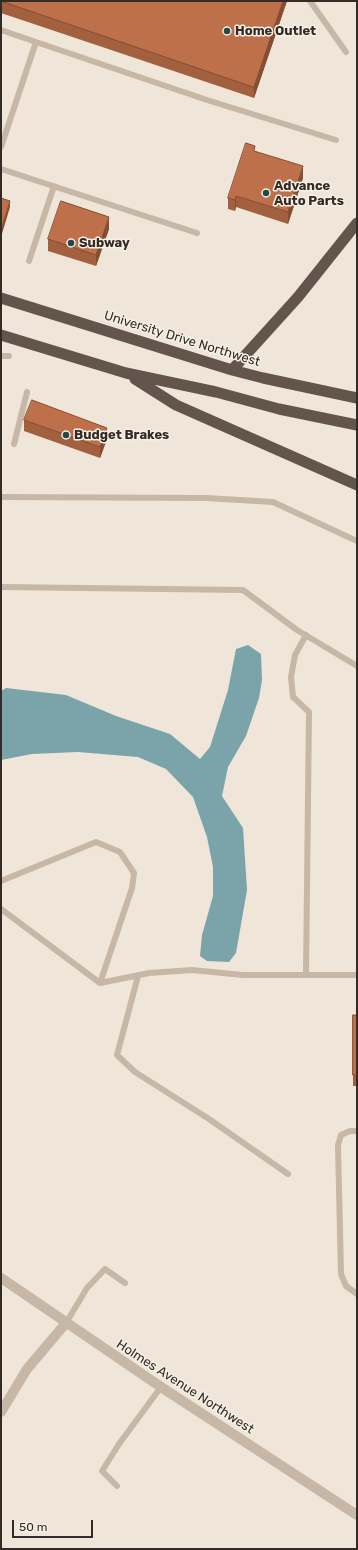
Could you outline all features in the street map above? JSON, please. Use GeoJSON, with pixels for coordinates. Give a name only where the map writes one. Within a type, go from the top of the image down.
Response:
{"type":"FeatureCollection","features":[{"type":"Feature","properties":{"kind":"highway"},"geometry":{"type":"LineString","coordinates":[[232,370],[298,297],[357,224]]}},
{"type":"Feature","properties":{"kind":"highway","name":"University Drive Northwest"},"geometry":{"type":"LineString","coordinates":[[1,298],[232,370],[357,398]]}},
{"type":"Feature","properties":{"kind":"highway"},"geometry":{"type":"LineString","coordinates":[[1,335],[126,373],[216,392],[279,409],[357,425]]}},
{"type":"Feature","properties":{"kind":"highway"},"geometry":{"type":"LineString","coordinates":[[126,373],[176,405],[357,485]]}},
{"type":"Feature","properties":{"kind":"street","name":"Holmes Avenue Northwest"},"geometry":{"type":"LineString","coordinates":[[1,1278],[161,1387],[357,1515]]}},
{"type":"Feature","properties":{"kind":"street"},"geometry":{"type":"LineString","coordinates":[[1,1412],[27,1369],[66,1323]]}},
{"type":"Feature","properties":{"kind":"lane"},"geometry":{"type":"LineString","coordinates":[[310,1],[346,52]]}},
{"type":"Feature","properties":{"kind":"lane"},"geometry":{"type":"LineString","coordinates":[[1,30],[201,98],[336,140]]}},
{"type":"Feature","properties":{"kind":"lane"},"geometry":{"type":"LineString","coordinates":[[1,147],[36,42]]}},
{"type":"Feature","properties":{"kind":"lane"},"geometry":{"type":"LineString","coordinates":[[1,169],[197,233]]}},
{"type":"Feature","properties":{"kind":"lane"},"geometry":{"type":"LineString","coordinates":[[30,261],[54,186]]}},
{"type":"Feature","properties":{"kind":"lane"},"geometry":{"type":"LineString","coordinates":[[1,356],[9,356]]}},
{"type":"Feature","properties":{"kind":"lane"},"geometry":{"type":"LineString","coordinates":[[14,444],[27,392]]}},
{"type":"Feature","properties":{"kind":"lane"},"geometry":{"type":"LineString","coordinates":[[1,497],[206,498],[273,502],[357,541]]}},
{"type":"Feature","properties":{"kind":"lane"},"geometry":{"type":"LineString","coordinates":[[1,587],[243,590],[306,635],[357,666]]}},
{"type":"Feature","properties":{"kind":"lane"},"geometry":{"type":"LineString","coordinates":[[306,635],[295,655],[291,677],[293,698],[309,712],[306,974]]}},
{"type":"Feature","properties":{"kind":"lane"},"geometry":{"type":"LineString","coordinates":[[1,881],[96,842],[120,852],[134,872],[132,888],[100,984]]}},
{"type":"Feature","properties":{"kind":"lane"},"geometry":{"type":"LineString","coordinates":[[1,909],[100,984],[138,976],[192,970],[242,975],[357,975]]}},
{"type":"Feature","properties":{"kind":"lane"},"geometry":{"type":"LineString","coordinates":[[138,976],[118,1055],[135,1072],[209,1119],[288,1174]]}},
{"type":"Feature","properties":{"kind":"lane"},"geometry":{"type":"LineString","coordinates":[[357,1131],[350,1131],[341,1134],[338,1145],[341,1274],[346,1286],[357,1294]]}},
{"type":"Feature","properties":{"kind":"lane"},"geometry":{"type":"LineString","coordinates":[[66,1323],[87,1288],[105,1269],[125,1283]]}},
{"type":"Feature","properties":{"kind":"lane"},"geometry":{"type":"LineString","coordinates":[[117,1486],[102,1471],[119,1444],[161,1387]]}},
{"type":"Feature","properties":{"kind":"water"},"geometry":{"type":"Polygon","coordinates":[[[248,645],[261,654],[262,680],[259,698],[246,736],[228,767],[222,796],[243,828],[247,890],[236,953],[229,962],[207,961],[200,956],[202,935],[213,896],[213,867],[207,837],[193,797],[166,769],[138,757],[78,752],[32,754],[1,760],[1,691],[6,688],[66,695],[116,716],[170,734],[200,759],[210,747],[228,690],[236,649],[248,645]]]}},
{"type":"Feature","properties":{"kind":"building"},"geometry":{"type":"Polygon","coordinates":[[[1,1],[283,1],[254,87],[1,1]]]}},
{"type":"Feature","properties":{"kind":"building","name":"Advance Auto Parts"},"geometry":{"type":"Polygon","coordinates":[[[246,143],[255,146],[254,151],[303,166],[288,212],[236,196],[235,200],[228,198],[246,143]]]}},
{"type":"Feature","properties":{"kind":"building"},"geometry":{"type":"Polygon","coordinates":[[[1,198],[10,201],[1,230],[1,198]]]}},
{"type":"Feature","properties":{"kind":"building"},"geometry":{"type":"Polygon","coordinates":[[[61,201],[109,217],[96,255],[48,239],[61,201]]]}},
{"type":"Feature","properties":{"kind":"building"},"geometry":{"type":"Polygon","coordinates":[[[32,400],[107,428],[100,447],[24,420],[32,400]]]}},
{"type":"Feature","properties":{"kind":"building"},"geometry":{"type":"Polygon","coordinates":[[[353,1015],[357,1015],[357,1075],[353,1075],[353,1015]]]}},
{"type":"Feature","properties":{"kind":"place","name":"Home Outlet"},"geometry":{"type":"Point","coordinates":[227,31]}},
{"type":"Feature","properties":{"kind":"place","name":"Advance Auto Parts"},"geometry":{"type":"Point","coordinates":[266,193]}},
{"type":"Feature","properties":{"kind":"place","name":"Subway"},"geometry":{"type":"Point","coordinates":[71,243]}},
{"type":"Feature","properties":{"kind":"place","name":"Budget Brakes"},"geometry":{"type":"Point","coordinates":[66,435]}}]}
